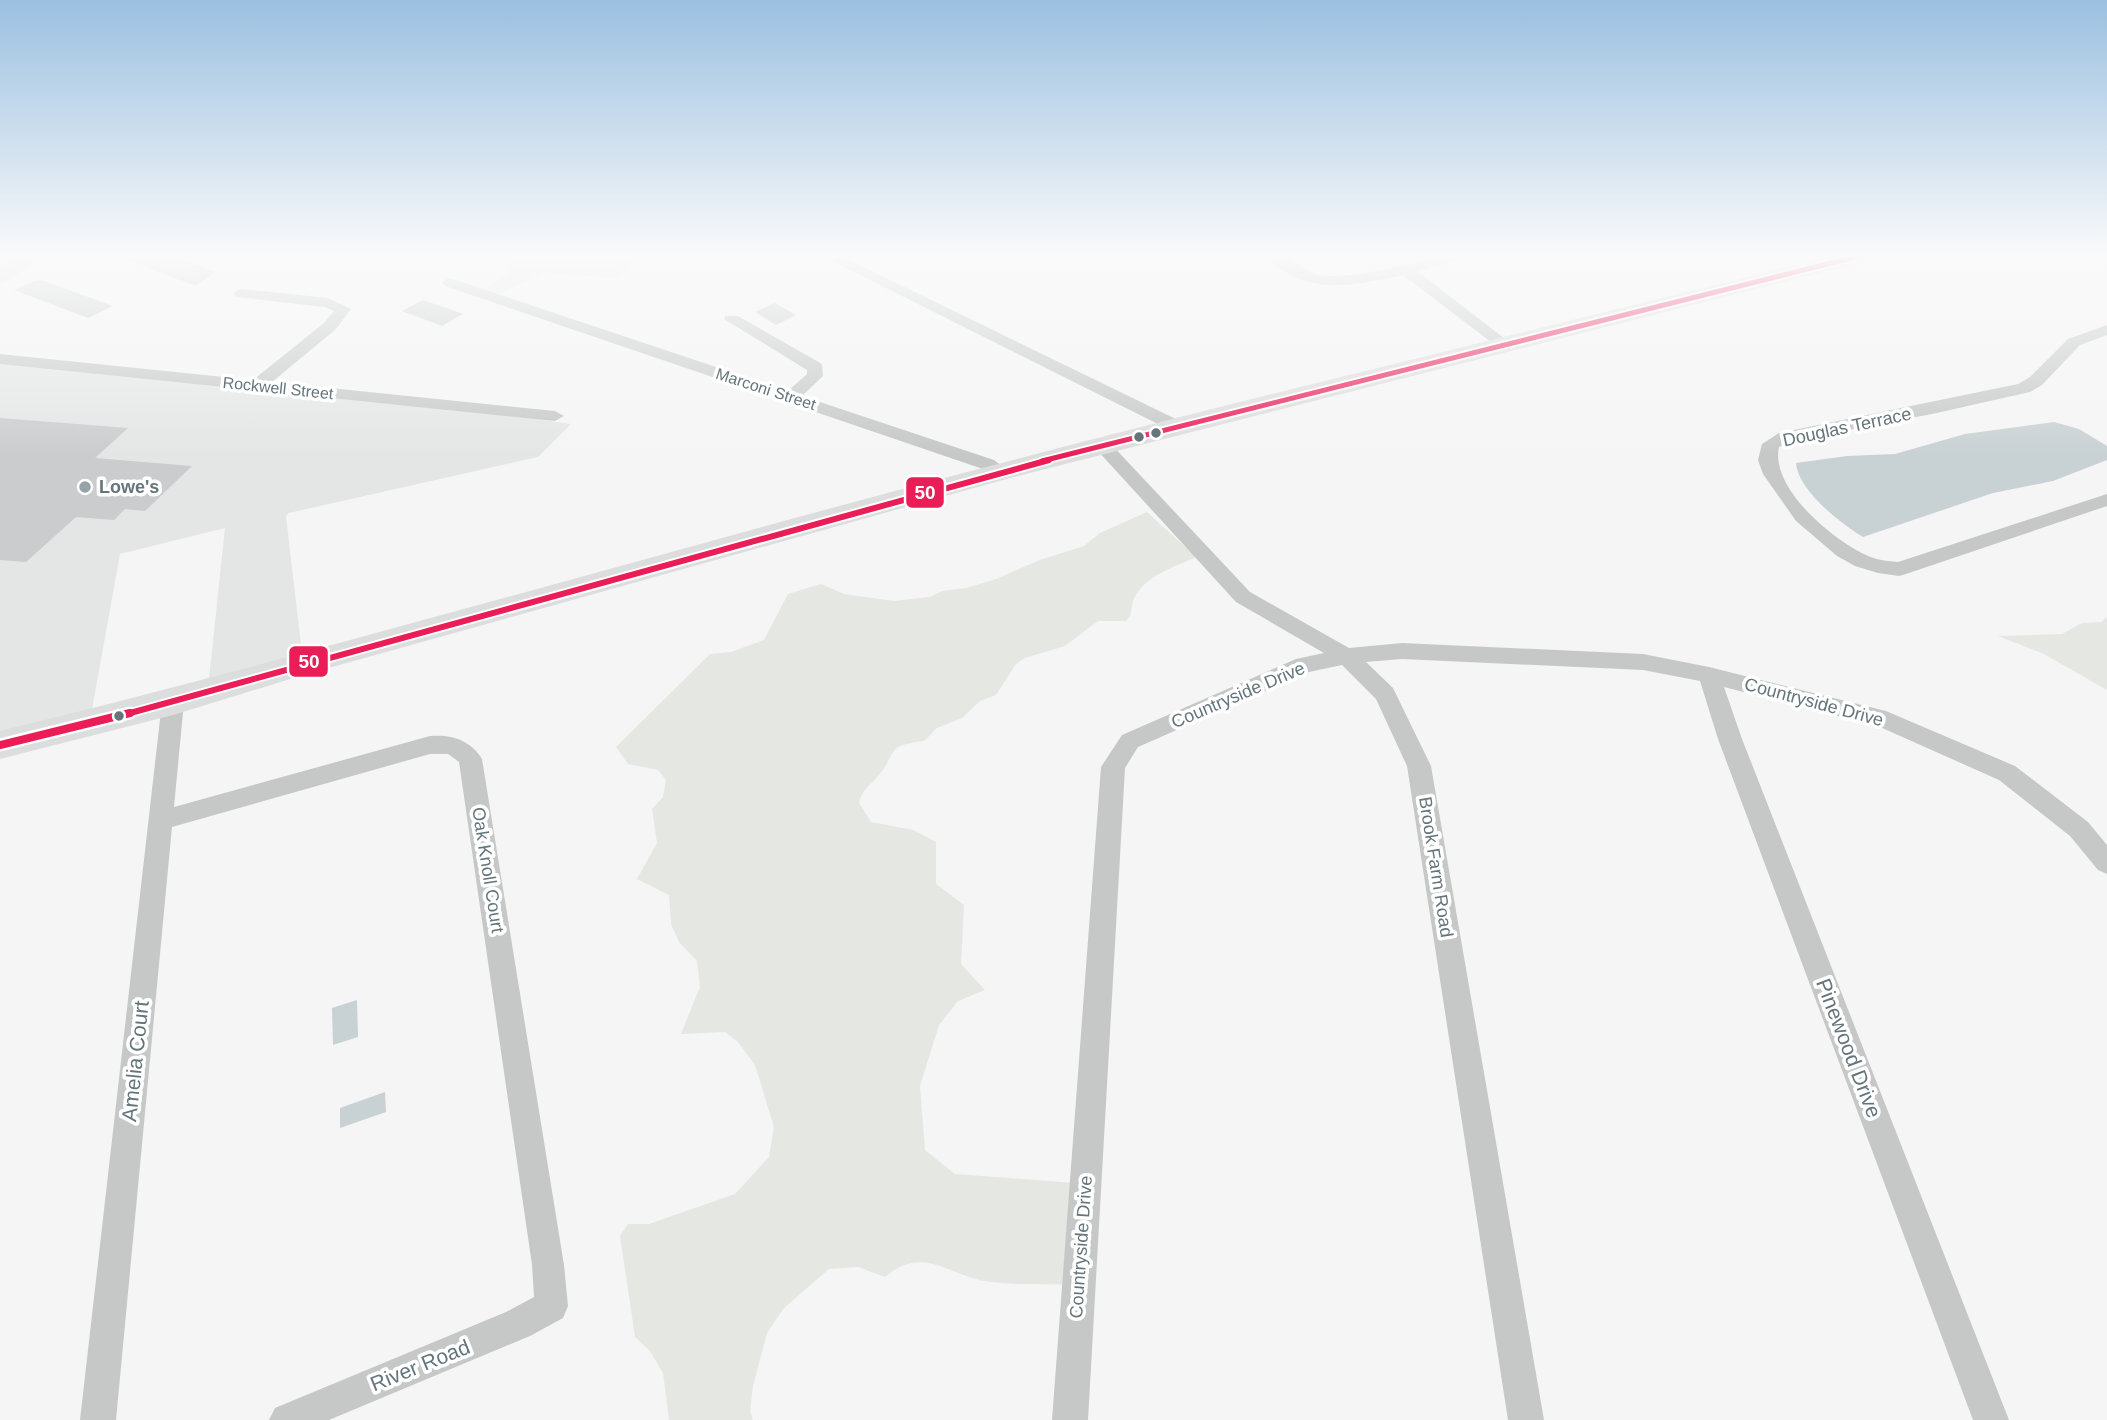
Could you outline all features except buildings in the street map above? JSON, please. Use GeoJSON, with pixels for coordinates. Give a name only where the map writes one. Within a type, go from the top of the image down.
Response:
{"type":"FeatureCollection","features":[{"type":"Feature","properties":{"kind":"main road"},"geometry":{"type":"LineString","coordinates":[[0,745],[173,702],[296,664],[1000,472],[1591,323]]}},
{"type":"Feature","properties":{"kind":"street"},"geometry":{"type":"LineString","coordinates":[[256,386],[333,323]]}},
{"type":"Feature","properties":{"kind":"street","name":"Marconi Street"},"geometry":{"type":"LineString","coordinates":[[568,323],[988,464],[1000,472]]}},
{"type":"Feature","properties":{"kind":"street"},"geometry":{"type":"LineString","coordinates":[[741,323],[816,368],[815,376],[791,397]]}},
{"type":"Feature","properties":{"kind":"street"},"geometry":{"type":"LineString","coordinates":[[966,323],[1180,428]]}},
{"type":"Feature","properties":{"kind":"street"},"geometry":{"type":"LineString","coordinates":[[1476,323],[1505,345]]}},
{"type":"Feature","properties":{"kind":"street","name":"Douglas Terrace"},"geometry":{"type":"LineString","coordinates":[[2107,330],[2074,342],[2036,381],[2024,388],[1932,410],[1785,437],[1771,444],[1767,460],[1780,490],[1815,528],[1857,559],[1879,567],[1899,569],[2107,500]]}},
{"type":"Feature","properties":{"kind":"street","name":"Rockwell Street"},"geometry":{"type":"LineString","coordinates":[[0,359],[555,416]]}},
{"type":"Feature","properties":{"kind":"street","name":"Brook Farm Road"},"geometry":{"type":"LineString","coordinates":[[1103,446],[1243,597],[1346,656],[1385,694],[1419,766],[1526,1420]]}},
{"type":"Feature","properties":{"kind":"street","name":"Countryside Drive"},"geometry":{"type":"LineString","coordinates":[[1070,1420],[1113,768],[1130,741],[1304,665],[1346,656],[1402,651],[1643,662],[1709,675],[1886,720],[2007,773],[2078,829],[2107,863]]}},
{"type":"Feature","properties":{"kind":"street","name":"Pinewood Drive"},"geometry":{"type":"LineString","coordinates":[[1709,675],[1730,739],[1991,1420]]}},
{"type":"Feature","properties":{"kind":"street","name":"Amelia Court"},"geometry":{"type":"LineString","coordinates":[[98,1420],[173,702]]}},
{"type":"Feature","properties":{"kind":"street","name":"Oak Knoll Court"},"geometry":{"type":"LineString","coordinates":[[159,821],[430,745],[442,743],[464,751],[471,759],[548,1265],[551,1306]]}},
{"type":"Feature","properties":{"kind":"street","name":"River Road"},"geometry":{"type":"LineString","coordinates":[[287,1420],[518,1324],[551,1306]]}},
{"type":"Feature","properties":{"kind":"shaded area"},"geometry":{"type":"Polygon","coordinates":[[[0,360],[447,406],[571,424],[538,457],[289,513],[286,516],[303,662],[208,688],[225,528],[120,554],[90,721],[0,746],[0,360]]]}},
{"type":"Feature","properties":{"kind":"shaded area"},"geometry":{"type":"Polygon","coordinates":[[[2054,422],[2079,429],[2107,446],[2107,460],[2053,481],[1993,493],[1863,537],[1832,515],[1812,495],[1804,484],[1796,463],[1847,456],[1895,454],[1965,434],[2054,422]]]}},
{"type":"Feature","properties":{"kind":"shaded area"},"geometry":{"type":"Polygon","coordinates":[[[1147,512],[1196,557],[1160,573],[1144,585],[1133,601],[1126,621],[1098,621],[1065,646],[1025,658],[1016,664],[996,695],[980,701],[962,718],[937,728],[924,741],[897,748],[864,791],[859,803],[871,822],[913,830],[936,842],[936,884],[964,905],[961,964],[985,990],[958,1001],[939,1025],[920,1086],[925,1150],[955,1174],[1075,1183],[1072,1285],[991,1282],[925,1263],[899,1267],[885,1277],[858,1267],[829,1269],[784,1308],[767,1333],[753,1386],[750,1411],[753,1420],[669,1420],[663,1373],[650,1351],[635,1337],[620,1236],[628,1224],[649,1224],[735,1194],[769,1157],[774,1127],[755,1065],[738,1042],[725,1032],[681,1034],[700,987],[697,961],[679,942],[671,924],[669,895],[637,879],[657,843],[652,809],[663,797],[666,780],[658,770],[628,764],[616,747],[710,654],[731,652],[764,640],[788,594],[821,584],[844,594],[894,601],[930,597],[942,591],[966,588],[996,579],[1040,560],[1084,546],[1100,533],[1147,512]]]}},
{"type":"Feature","properties":{"kind":"shaded area"},"geometry":{"type":"Polygon","coordinates":[[[2107,617],[2107,690],[2044,654],[1998,636],[2062,634],[2082,623],[2101,622],[2107,617]]]}},
{"type":"Feature","properties":{"kind":"shaded area"},"geometry":{"type":"Polygon","coordinates":[[[357,1000],[358,1037],[333,1045],[332,1008],[357,1000]]]}},
{"type":"Feature","properties":{"kind":"shaded area"},"geometry":{"type":"Polygon","coordinates":[[[385,1092],[386,1112],[340,1128],[340,1108],[385,1092]]]}},
{"type":"Feature","properties":{"kind":"transit line","name":"50"},"geometry":{"type":"LineString","coordinates":[[0,745],[173,702],[296,665],[1000,472],[1591,323]]}},
{"type":"Feature","properties":{"kind":"place","name":"Lowe's"},"geometry":{"type":"Point","coordinates":[85,487]}}]}
